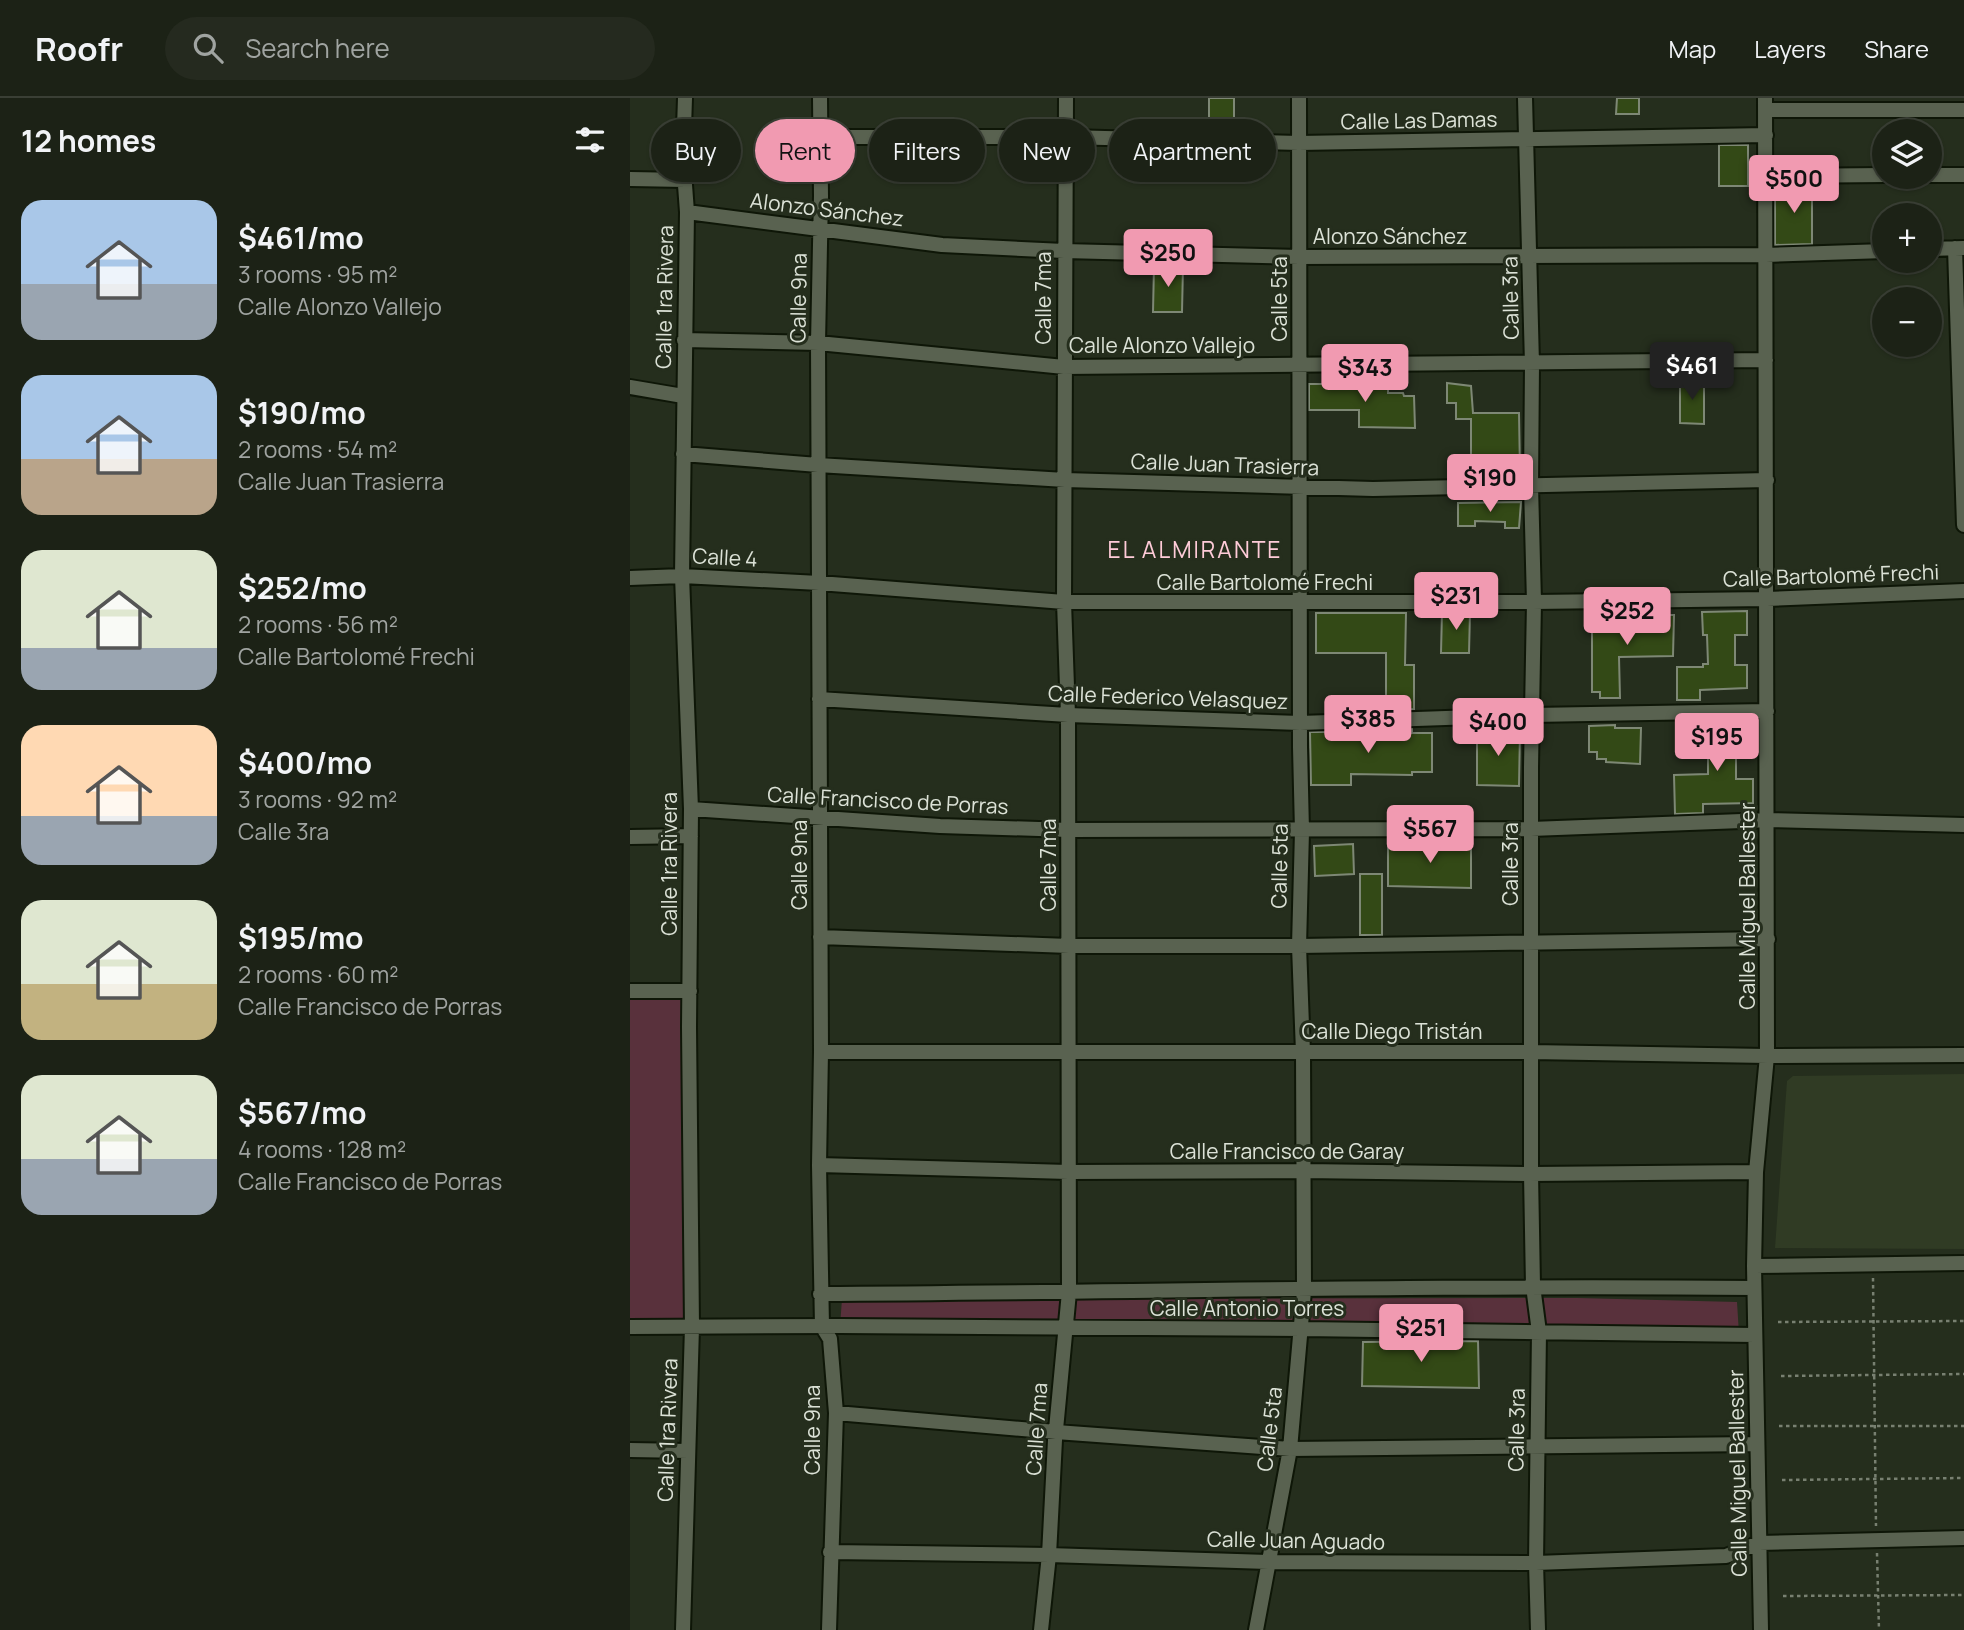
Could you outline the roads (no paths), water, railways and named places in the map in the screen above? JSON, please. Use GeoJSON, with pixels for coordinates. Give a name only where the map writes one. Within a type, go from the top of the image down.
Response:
{"type":"FeatureCollection","features":[{"type":"Feature","properties":{"kind":"street","name":"Calle 1ra Rivera"},"geometry":{"type":"LineString","coordinates":[[685,98],[685,119]]}},
{"type":"Feature","properties":{"kind":"street","name":"Calle 9na"},"geometry":{"type":"LineString","coordinates":[[820,98],[821,119]]}},
{"type":"Feature","properties":{"kind":"street","name":"Calle 7ma"},"geometry":{"type":"LineString","coordinates":[[1066,98],[1066,119]]}},
{"type":"Feature","properties":{"kind":"street","name":"Calle 5ta"},"geometry":{"type":"LineString","coordinates":[[1256,1630],[1290,1449],[1304,1291],[1303,1052],[1299,946],[1302,831],[1299,98]]}},
{"type":"Feature","properties":{"kind":"street","name":"Calle 3ra"},"geometry":{"type":"LineString","coordinates":[[1525,98],[1532,364],[1534,602],[1531,1174],[1533,1286],[1539,1332],[1536,1563],[1538,1630]]}},
{"type":"Feature","properties":{"kind":"street"},"geometry":{"type":"LineString","coordinates":[[1765,104],[1964,110]]}},
{"type":"Feature","properties":{"kind":"street","name":"Calle Miguel Ballester"},"geometry":{"type":"LineString","coordinates":[[1761,1630],[1754,1266],[1756,1172],[1768,1056],[1765,104]]}},
{"type":"Feature","properties":{"kind":"street","name":"Calle Las Damas"},"geometry":{"type":"LineString","coordinates":[[1095,138],[1299,143],[1766,135]]}},
{"type":"Feature","properties":{"kind":"street","name":"Calle Las Damas"},"geometry":{"type":"LineString","coordinates":[[855,137],[999,137]]}},
{"type":"Feature","properties":{"kind":"street"},"geometry":{"type":"LineString","coordinates":[[1766,176],[1872,175]]}},
{"type":"Feature","properties":{"kind":"street"},"geometry":{"type":"LineString","coordinates":[[1942,175],[1964,175]]}},
{"type":"Feature","properties":{"kind":"street"},"geometry":{"type":"LineString","coordinates":[[630,179],[651,179]]}},
{"type":"Feature","properties":{"kind":"street","name":"Calle 1ra Rivera"},"geometry":{"type":"LineString","coordinates":[[683,1630],[692,1327],[691,809],[682,576],[687,212],[685,182]]}},
{"type":"Feature","properties":{"kind":"street","name":"Calle 9na"},"geometry":{"type":"LineString","coordinates":[[821,182],[818,343],[821,1052],[818,1165],[822,1326],[830,1339],[836,1413],[829,1630]]}},
{"type":"Feature","properties":{"kind":"street","name":"Calle 7ma"},"geometry":{"type":"LineString","coordinates":[[1041,1630],[1069,1292],[1069,830],[1063,367],[1065,182]]}},
{"type":"Feature","properties":{"kind":"street","name":"Alonzo Sánchez"},"geometry":{"type":"LineString","coordinates":[[687,212],[942,245],[1063,251],[1299,257],[1766,255],[1872,251]]}},
{"type":"Feature","properties":{"kind":"street"},"geometry":{"type":"LineString","coordinates":[[1959,248],[1964,524]]}},
{"type":"Feature","properties":{"kind":"street","name":"Calle Alonzo Vallejo"},"geometry":{"type":"LineString","coordinates":[[684,340],[818,343],[1063,367],[1766,360]]}},
{"type":"Feature","properties":{"kind":"street"},"geometry":{"type":"LineString","coordinates":[[630,387],[683,396]]}},
{"type":"Feature","properties":{"kind":"street","name":"Calle Juan Trasierra"},"geometry":{"type":"LineString","coordinates":[[683,454],[1065,480],[1373,489],[1767,480]]}},
{"type":"Feature","properties":{"kind":"street","name":"Calle 4"},"geometry":{"type":"LineString","coordinates":[[630,578],[682,576],[819,583]]}},
{"type":"Feature","properties":{"kind":"street","name":"Calle Bartolomé Frechi"},"geometry":{"type":"LineString","coordinates":[[819,583],[1064,602],[1534,602],[1767,599],[1964,591]]}},
{"type":"Feature","properties":{"kind":"street","name":"Calle Federico Velasquez"},"geometry":{"type":"LineString","coordinates":[[819,699],[1068,715],[1300,723],[1768,711]]}},
{"type":"Feature","properties":{"kind":"street","name":"Calle Francisco de Porras"},"geometry":{"type":"LineString","coordinates":[[691,809],[940,826],[1069,830],[1531,830],[1768,820],[1964,825]]}},
{"type":"Feature","properties":{"kind":"street"},"geometry":{"type":"LineString","coordinates":[[630,837],[691,836]]}},
{"type":"Feature","properties":{"kind":"street"},"geometry":{"type":"LineString","coordinates":[[820,937],[1069,946],[1299,946],[1768,939]]}},
{"type":"Feature","properties":{"kind":"street"},"geometry":{"type":"LineString","coordinates":[[630,992],[690,991]]}},
{"type":"Feature","properties":{"kind":"street","name":"Calle Diego Tristán"},"geometry":{"type":"LineString","coordinates":[[821,1052],[1964,1055]]}},
{"type":"Feature","properties":{"kind":"street","name":"Calle Francisco de Garay"},"geometry":{"type":"LineString","coordinates":[[818,1165],[1068,1172],[1756,1172]]}},
{"type":"Feature","properties":{"kind":"street"},"geometry":{"type":"LineString","coordinates":[[1754,1266],[1964,1263]]}},
{"type":"Feature","properties":{"kind":"street"},"geometry":{"type":"LineString","coordinates":[[820,1294],[1304,1291],[1533,1286],[1754,1288]]}},
{"type":"Feature","properties":{"kind":"street","name":"Calle Antonio Torres"},"geometry":{"type":"LineString","coordinates":[[630,1327],[1302,1329],[1755,1335]]}},
{"type":"Feature","properties":{"kind":"street"},"geometry":{"type":"LineString","coordinates":[[836,1413],[1290,1449],[1757,1444]]}},
{"type":"Feature","properties":{"kind":"street"},"geometry":{"type":"LineString","coordinates":[[630,1450],[688,1451]]}},
{"type":"Feature","properties":{"kind":"street"},"geometry":{"type":"LineString","coordinates":[[1759,1543],[1964,1538]]}},
{"type":"Feature","properties":{"kind":"street","name":"Calle Juan Aguado"},"geometry":{"type":"LineString","coordinates":[[831,1552],[1268,1562],[1536,1563],[1726,1556],[1759,1543]]}},
{"type":"Feature","properties":{"kind":"district","name":"EL ALMIRANTE"},"geometry":{"type":"Point","coordinates":[1195,549]}}]}
